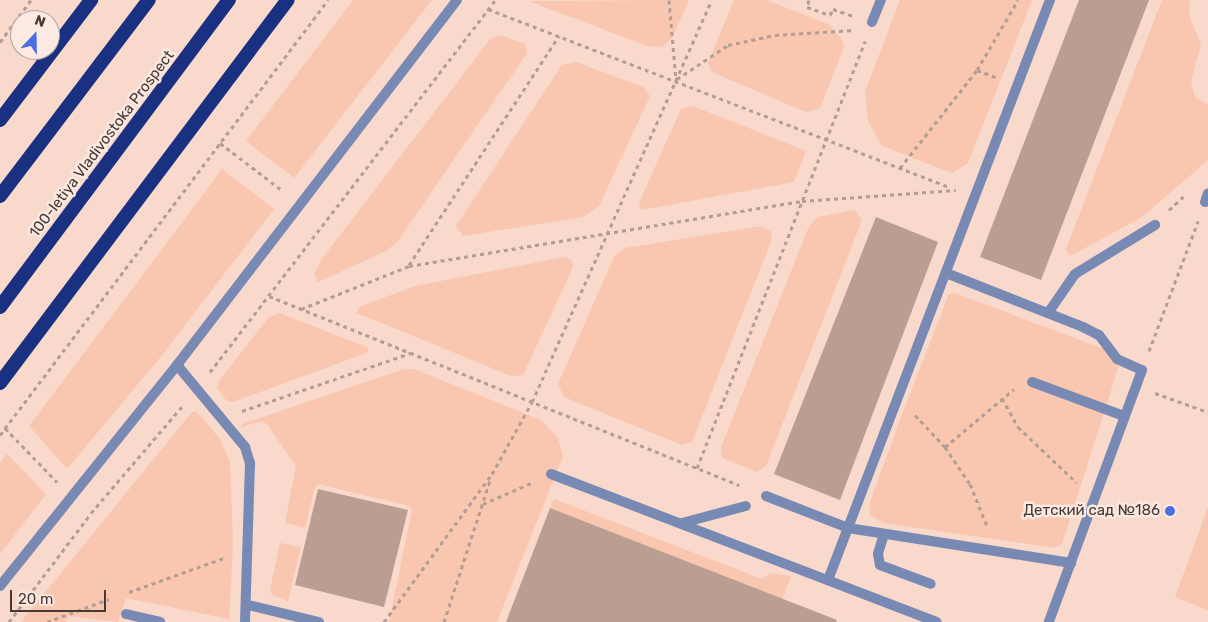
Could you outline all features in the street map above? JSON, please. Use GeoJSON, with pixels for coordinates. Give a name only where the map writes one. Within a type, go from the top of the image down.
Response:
{"type":"FeatureCollection","features":[{"type":"Feature","properties":{"kind":"highway"},"geometry":{"type":"LineString","coordinates":[[0,120],[91,0]]}},
{"type":"Feature","properties":{"kind":"highway"},"geometry":{"type":"LineString","coordinates":[[0,196],[149,0]]}},
{"type":"Feature","properties":{"kind":"highway","name":"100-letiya Vladivostoka Prospect"},"geometry":{"type":"LineString","coordinates":[[0,307],[229,0]]}},
{"type":"Feature","properties":{"kind":"highway"},"geometry":{"type":"LineString","coordinates":[[0,383],[288,0]]}},
{"type":"Feature","properties":{"kind":"lane"},"geometry":{"type":"LineString","coordinates":[[0,586],[70,495],[177,365],[458,0]]}},
{"type":"Feature","properties":{"kind":"lane"},"geometry":{"type":"LineString","coordinates":[[872,22],[880,0]]}},
{"type":"Feature","properties":{"kind":"lane"},"geometry":{"type":"LineString","coordinates":[[828,580],[1050,0]]}},
{"type":"Feature","properties":{"kind":"lane"},"geometry":{"type":"LineString","coordinates":[[1048,313],[1075,274],[1155,225]]}},
{"type":"Feature","properties":{"kind":"lane"},"geometry":{"type":"LineString","coordinates":[[946,272],[1099,335],[1117,359],[1142,370],[1049,622]]}},
{"type":"Feature","properties":{"kind":"lane"},"geometry":{"type":"LineString","coordinates":[[177,365],[245,447],[250,464],[248,605],[245,622]]}},
{"type":"Feature","properties":{"kind":"lane"},"geometry":{"type":"LineString","coordinates":[[1032,382],[1124,416]]}},
{"type":"Feature","properties":{"kind":"lane"},"geometry":{"type":"LineString","coordinates":[[552,474],[937,622]]}},
{"type":"Feature","properties":{"kind":"lane"},"geometry":{"type":"LineString","coordinates":[[766,496],[848,528],[1071,563]]}},
{"type":"Feature","properties":{"kind":"lane"},"geometry":{"type":"LineString","coordinates":[[682,523],[746,506]]}},
{"type":"Feature","properties":{"kind":"lane"},"geometry":{"type":"LineString","coordinates":[[884,534],[878,554],[880,565],[931,584]]}},
{"type":"Feature","properties":{"kind":"lane"},"geometry":{"type":"LineString","coordinates":[[248,605],[319,622]]}},
{"type":"Feature","properties":{"kind":"lane"},"geometry":{"type":"LineString","coordinates":[[126,614],[160,622]]}},
{"type":"Feature","properties":{"kind":"path"},"geometry":{"type":"LineString","coordinates":[[0,42],[31,0]]}},
{"type":"Feature","properties":{"kind":"path"},"geometry":{"type":"LineString","coordinates":[[0,435],[328,0]]}},
{"type":"Feature","properties":{"kind":"path"},"geometry":{"type":"LineString","coordinates":[[9,622],[91,513],[197,389],[495,0]]}},
{"type":"Feature","properties":{"kind":"path"},"geometry":{"type":"LineString","coordinates":[[669,0],[676,81]]}},
{"type":"Feature","properties":{"kind":"path"},"geometry":{"type":"LineString","coordinates":[[384,622],[492,474],[532,402],[712,0]]}},
{"type":"Feature","properties":{"kind":"path"},"geometry":{"type":"LineString","coordinates":[[809,0],[807,7],[830,15],[833,9],[872,22]]}},
{"type":"Feature","properties":{"kind":"path"},"geometry":{"type":"LineString","coordinates":[[900,168],[977,70],[1018,0]]}},
{"type":"Feature","properties":{"kind":"path"},"geometry":{"type":"LineString","coordinates":[[488,9],[975,196]]}},
{"type":"Feature","properties":{"kind":"path"},"geometry":{"type":"LineString","coordinates":[[676,81],[728,45],[775,35],[856,30],[872,22]]}},
{"type":"Feature","properties":{"kind":"path"},"geometry":{"type":"LineString","coordinates":[[409,266],[559,36]]}},
{"type":"Feature","properties":{"kind":"path"},"geometry":{"type":"LineString","coordinates":[[697,468],[861,50]]}},
{"type":"Feature","properties":{"kind":"path"},"geometry":{"type":"LineString","coordinates":[[220,143],[300,204]]}},
{"type":"Feature","properties":{"kind":"path"},"geometry":{"type":"LineString","coordinates":[[301,309],[409,266],[802,201],[950,188]]}},
{"type":"Feature","properties":{"kind":"path"},"geometry":{"type":"LineString","coordinates":[[1155,225],[1178,199],[1193,192]]}},
{"type":"Feature","properties":{"kind":"path"},"geometry":{"type":"LineString","coordinates":[[1142,370],[1206,197]]}},
{"type":"Feature","properties":{"kind":"path"},"geometry":{"type":"LineString","coordinates":[[269,296],[766,496]]}},
{"type":"Feature","properties":{"kind":"path"},"geometry":{"type":"LineString","coordinates":[[222,418],[410,353]]}},
{"type":"Feature","properties":{"kind":"path"},"geometry":{"type":"LineString","coordinates":[[945,447],[1019,385],[1032,382]]}},
{"type":"Feature","properties":{"kind":"path"},"geometry":{"type":"LineString","coordinates":[[1136,386],[1208,412]]}},
{"type":"Feature","properties":{"kind":"path"},"geometry":{"type":"LineString","coordinates":[[1002,398],[1018,427],[1094,500]]}},
{"type":"Feature","properties":{"kind":"path"},"geometry":{"type":"LineString","coordinates":[[896,401],[945,447],[970,484],[986,520],[992,551]]}},
{"type":"Feature","properties":{"kind":"path"},"geometry":{"type":"LineString","coordinates":[[5,428],[70,495]]}},
{"type":"Feature","properties":{"kind":"path"},"geometry":{"type":"LineString","coordinates":[[444,622],[492,474]]}},
{"type":"Feature","properties":{"kind":"path"},"geometry":{"type":"LineString","coordinates":[[483,504],[552,474]]}},
{"type":"Feature","properties":{"kind":"path"},"geometry":{"type":"LineString","coordinates":[[120,596],[249,549]]}},
{"type":"Feature","properties":{"kind":"path"},"geometry":{"type":"LineString","coordinates":[[47,622],[111,599]]}},
{"type":"Feature","properties":{"kind":"shaded area"},"geometry":{"type":"Polygon","coordinates":[[[353,0],[432,0],[294,178],[246,141],[353,0]]]}},
{"type":"Feature","properties":{"kind":"shaded area"},"geometry":{"type":"Polygon","coordinates":[[[689,0],[672,38],[662,47],[647,46],[529,1],[689,0]]]}},
{"type":"Feature","properties":{"kind":"shaded area"},"geometry":{"type":"Polygon","coordinates":[[[734,0],[767,0],[830,25],[842,40],[844,47],[820,108],[806,112],[712,72],[708,63],[734,0]]]}},
{"type":"Feature","properties":{"kind":"shaded area"},"geometry":{"type":"Polygon","coordinates":[[[900,0],[1032,0],[968,163],[952,173],[882,146],[868,121],[865,92],[900,0]]]}},
{"type":"Feature","properties":{"kind":"shaded area"},"geometry":{"type":"Polygon","coordinates":[[[1162,0],[1190,0],[1189,15],[1201,45],[1191,81],[1195,97],[1208,105],[1208,160],[1142,217],[1070,256],[1066,249],[1162,0]]]}},
{"type":"Feature","properties":{"kind":"shaded area"},"geometry":{"type":"Polygon","coordinates":[[[500,35],[525,44],[527,53],[398,241],[386,251],[318,282],[314,274],[321,260],[491,38],[500,35]]]}},
{"type":"Feature","properties":{"kind":"shaded area"},"geometry":{"type":"Polygon","coordinates":[[[576,62],[643,87],[650,96],[599,206],[583,217],[463,236],[456,226],[562,65],[576,62]]]}},
{"type":"Feature","properties":{"kind":"shaded area"},"geometry":{"type":"Polygon","coordinates":[[[693,106],[806,151],[794,182],[641,210],[639,203],[681,109],[693,106]]]}},
{"type":"Feature","properties":{"kind":"shaded area"},"geometry":{"type":"Polygon","coordinates":[[[222,169],[274,209],[163,354],[67,469],[29,426],[222,169]]]}},
{"type":"Feature","properties":{"kind":"shaded area"},"geometry":{"type":"Polygon","coordinates":[[[855,210],[862,220],[766,466],[757,472],[722,458],[721,447],[809,226],[818,217],[855,210]]]}},
{"type":"Feature","properties":{"kind":"shaded area"},"geometry":{"type":"Polygon","coordinates":[[[762,226],[771,232],[772,239],[692,442],[682,445],[564,397],[558,384],[614,257],[625,248],[762,226]]]}},
{"type":"Feature","properties":{"kind":"shaded area"},"geometry":{"type":"Polygon","coordinates":[[[564,257],[572,260],[573,267],[523,375],[511,376],[357,313],[359,307],[415,286],[564,257]]]}},
{"type":"Feature","properties":{"kind":"shaded area"},"geometry":{"type":"Polygon","coordinates":[[[955,293],[1122,356],[1062,544],[1055,548],[883,523],[869,514],[870,502],[901,417],[949,294],[955,293]]]}},
{"type":"Feature","properties":{"kind":"shaded area"},"geometry":{"type":"Polygon","coordinates":[[[279,313],[367,347],[369,352],[233,402],[226,400],[217,388],[219,381],[268,318],[279,313]]]}},
{"type":"Feature","properties":{"kind":"shaded area"},"geometry":{"type":"Polygon","coordinates":[[[404,369],[414,369],[541,420],[558,438],[563,456],[497,622],[389,622],[412,510],[409,506],[319,484],[315,487],[305,528],[285,523],[296,466],[267,424],[262,421],[238,428],[245,423],[404,369]]]}},
{"type":"Feature","properties":{"kind":"shaded area"},"geometry":{"type":"Polygon","coordinates":[[[192,412],[197,412],[220,439],[230,462],[233,544],[229,619],[126,598],[118,622],[68,616],[66,622],[21,622],[192,412]]]}},
{"type":"Feature","properties":{"kind":"shaded area"},"geometry":{"type":"Polygon","coordinates":[[[7,454],[46,494],[0,554],[0,463],[7,454]]]}},
{"type":"Feature","properties":{"kind":"shaded area"},"geometry":{"type":"Polygon","coordinates":[[[554,499],[762,579],[771,573],[791,576],[782,599],[550,508],[554,499]]]}},
{"type":"Feature","properties":{"kind":"shaded area"},"geometry":{"type":"Polygon","coordinates":[[[1208,507],[1208,610],[1175,597],[1208,507]]]}},
{"type":"Feature","properties":{"kind":"shaded area"},"geometry":{"type":"Polygon","coordinates":[[[280,543],[301,547],[288,601],[272,595],[270,590],[280,543]]]}},
{"type":"Feature","properties":{"kind":"building"},"geometry":{"type":"Polygon","coordinates":[[[1079,0],[1149,0],[1041,280],[980,257],[1079,0]]]}},
{"type":"Feature","properties":{"kind":"building"},"geometry":{"type":"Polygon","coordinates":[[[876,217],[938,242],[840,500],[774,474],[876,217]]]}},
{"type":"Feature","properties":{"kind":"building"},"geometry":{"type":"Polygon","coordinates":[[[318,489],[408,510],[384,607],[295,585],[318,489]]]}},
{"type":"Feature","properties":{"kind":"building"},"geometry":{"type":"Polygon","coordinates":[[[550,508],[837,620],[836,622],[506,622],[550,508]]]}},
{"type":"Feature","properties":{"kind":"place","name":"Детский сад №186"},"geometry":{"type":"Point","coordinates":[1170,511]}}]}
